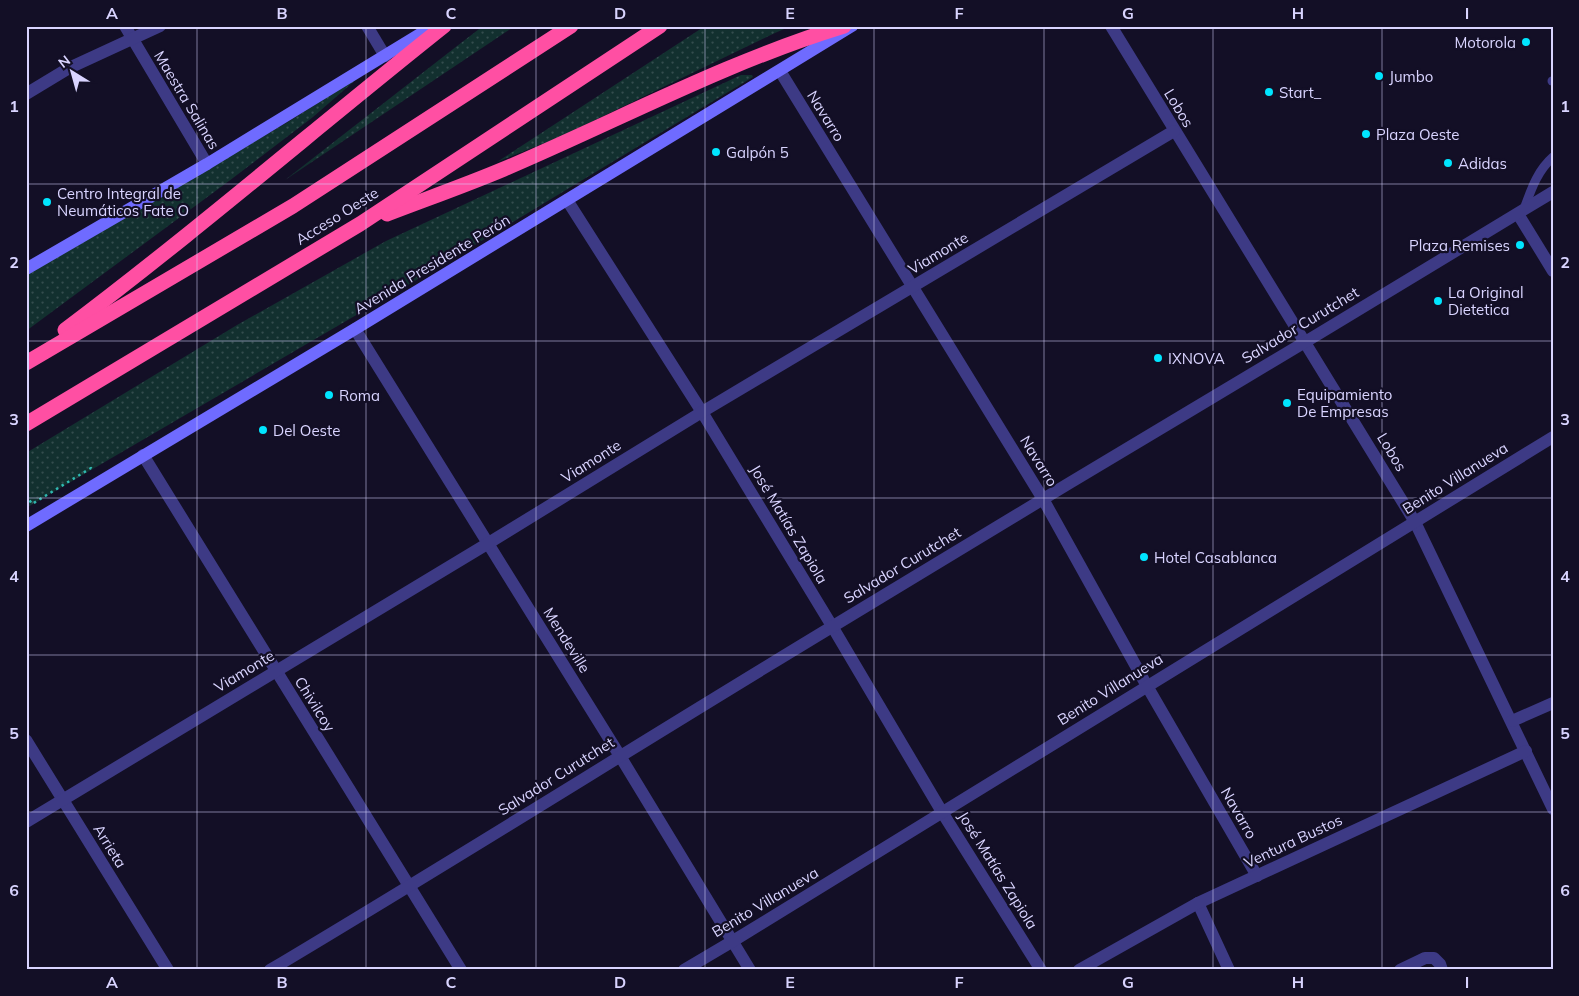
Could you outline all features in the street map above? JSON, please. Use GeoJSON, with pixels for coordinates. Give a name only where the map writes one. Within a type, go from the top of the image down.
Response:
{"type":"FeatureCollection","features":[{"type":"Feature","properties":{"kind":"highway"},"geometry":{"type":"LineString","coordinates":[[26,361],[129,282],[444,26]]}},
{"type":"Feature","properties":{"kind":"highway"},"geometry":{"type":"LineString","coordinates":[[26,361],[293,206],[571,26]]}},
{"type":"Feature","properties":{"kind":"highway","name":"Acceso Oeste"},"geometry":{"type":"LineString","coordinates":[[26,424],[360,224],[660,26]]}},
{"type":"Feature","properties":{"kind":"highway"},"geometry":{"type":"LineString","coordinates":[[360,224],[503,169],[701,80],[808,37],[844,26]]}},
{"type":"Feature","properties":{"kind":"street","name":"Maestra Salinas"},"geometry":{"type":"LineString","coordinates":[[125,26],[207,164]]}},
{"type":"Feature","properties":{"kind":"street"},"geometry":{"type":"LineString","coordinates":[[26,94],[69,68],[160,26]]}},
{"type":"Feature","properties":{"kind":"street"},"geometry":{"type":"LineString","coordinates":[[367,26],[385,56]]}},
{"type":"Feature","properties":{"kind":"street"},"geometry":{"type":"LineString","coordinates":[[26,269],[207,164],[432,26]]}},
{"type":"Feature","properties":{"kind":"street","name":"Avenida Presidente Perón"},"geometry":{"type":"LineString","coordinates":[[26,526],[355,329],[852,26]]}},
{"type":"Feature","properties":{"kind":"street","name":"Lobos"},"geometry":{"type":"LineString","coordinates":[[1111,26],[1416,522],[1553,809]]}},
{"type":"Feature","properties":{"kind":"street","name":"Navarro"},"geometry":{"type":"LineString","coordinates":[[780,71],[1043,499],[1147,686],[1257,876]]}},
{"type":"Feature","properties":{"kind":"street","name":"Viamonte"},"geometry":{"type":"LineString","coordinates":[[26,822],[702,412],[1174,131]]}},
{"type":"Feature","properties":{"kind":"street","name":"Salvador Curutchet"},"geometry":{"type":"LineString","coordinates":[[270,970],[409,887],[832,626],[1553,192]]}},
{"type":"Feature","properties":{"kind":"street","name":"José Matías Zapiola"},"geometry":{"type":"LineString","coordinates":[[568,200],[702,412],[942,812],[1041,970]]}},
{"type":"Feature","properties":{"kind":"street"},"geometry":{"type":"LineString","coordinates":[[1521,211],[1553,271]]}},
{"type":"Feature","properties":{"kind":"street","name":"Mendeville"},"geometry":{"type":"LineString","coordinates":[[355,329],[620,756],[750,970]]}},
{"type":"Feature","properties":{"kind":"street","name":"Benito Villanueva"},"geometry":{"type":"LineString","coordinates":[[684,970],[1553,437]]}},
{"type":"Feature","properties":{"kind":"street","name":"Chivilcoy"},"geometry":{"type":"LineString","coordinates":[[143,455],[461,970]]}},
{"type":"Feature","properties":{"kind":"street"},"geometry":{"type":"LineString","coordinates":[[1512,721],[1553,703]]}},
{"type":"Feature","properties":{"kind":"street","name":"Arrieta"},"geometry":{"type":"LineString","coordinates":[[26,740],[168,970]]}},
{"type":"Feature","properties":{"kind":"street","name":"Ventura Bustos"},"geometry":{"type":"LineString","coordinates":[[1079,970],[1198,903],[1526,751]]}},
{"type":"Feature","properties":{"kind":"street"},"geometry":{"type":"LineString","coordinates":[[1198,903],[1229,970]]}},
{"type":"Feature","properties":{"kind":"street"},"geometry":{"type":"LineString","coordinates":[[1400,970],[1425,958],[1434,958],[1440,964],[1442,970]]}},
{"type":"Feature","properties":{"kind":"lane"},"geometry":{"type":"LineString","coordinates":[[1521,211],[1535,180],[1543,167],[1553,157]]}},
{"type":"Feature","properties":{"kind":"path"},"geometry":{"type":"LineString","coordinates":[[26,495],[32,504],[84,473]]}},
{"type":"Feature","properties":{"kind":"green space"},"geometry":{"type":"Polygon","coordinates":[[[483,26],[515,26],[285,180],[457,46],[483,26]]]}},
{"type":"Feature","properties":{"kind":"green space"},"geometry":{"type":"Polygon","coordinates":[[[705,26],[791,26],[562,136],[497,162],[705,26]]]}},
{"type":"Feature","properties":{"kind":"green space"},"geometry":{"type":"Polygon","coordinates":[[[741,75],[752,75],[753,77],[430,272],[26,508],[26,453],[237,325],[386,241],[741,75]]]}},
{"type":"Feature","properties":{"kind":"green space"},"geometry":{"type":"Polygon","coordinates":[[[359,77],[313,117],[26,331],[26,274],[288,122],[359,77]]]}},
{"type":"Feature","properties":{"kind":"place","name":"Motorola"},"geometry":{"type":"Point","coordinates":[1526,42]}},
{"type":"Feature","properties":{"kind":"place","name":"Jumbo"},"geometry":{"type":"Point","coordinates":[1379,76]}},
{"type":"Feature","properties":{"kind":"place","name":"Start_"},"geometry":{"type":"Point","coordinates":[1269,92]}},
{"type":"Feature","properties":{"kind":"place","name":"Plaza Oeste"},"geometry":{"type":"Point","coordinates":[1366,134]}},
{"type":"Feature","properties":{"kind":"place","name":"Galpón 5"},"geometry":{"type":"Point","coordinates":[716,152]}},
{"type":"Feature","properties":{"kind":"place","name":"Adidas"},"geometry":{"type":"Point","coordinates":[1448,163]}},
{"type":"Feature","properties":{"kind":"place","name":"Centro Integral de Neumáticos Fate O"},"geometry":{"type":"Point","coordinates":[47,202]}},
{"type":"Feature","properties":{"kind":"place","name":"Plaza Remises"},"geometry":{"type":"Point","coordinates":[1520,245]}},
{"type":"Feature","properties":{"kind":"place","name":"La Original Dietetica"},"geometry":{"type":"Point","coordinates":[1438,301]}},
{"type":"Feature","properties":{"kind":"place","name":"IXNOVA"},"geometry":{"type":"Point","coordinates":[1158,358]}},
{"type":"Feature","properties":{"kind":"place","name":"Roma"},"geometry":{"type":"Point","coordinates":[329,395]}},
{"type":"Feature","properties":{"kind":"place","name":"Equipamiento De Empresas"},"geometry":{"type":"Point","coordinates":[1287,403]}},
{"type":"Feature","properties":{"kind":"place","name":"Del Oeste"},"geometry":{"type":"Point","coordinates":[263,430]}},
{"type":"Feature","properties":{"kind":"place","name":"Hotel Casablanca"},"geometry":{"type":"Point","coordinates":[1144,557]}}]}
